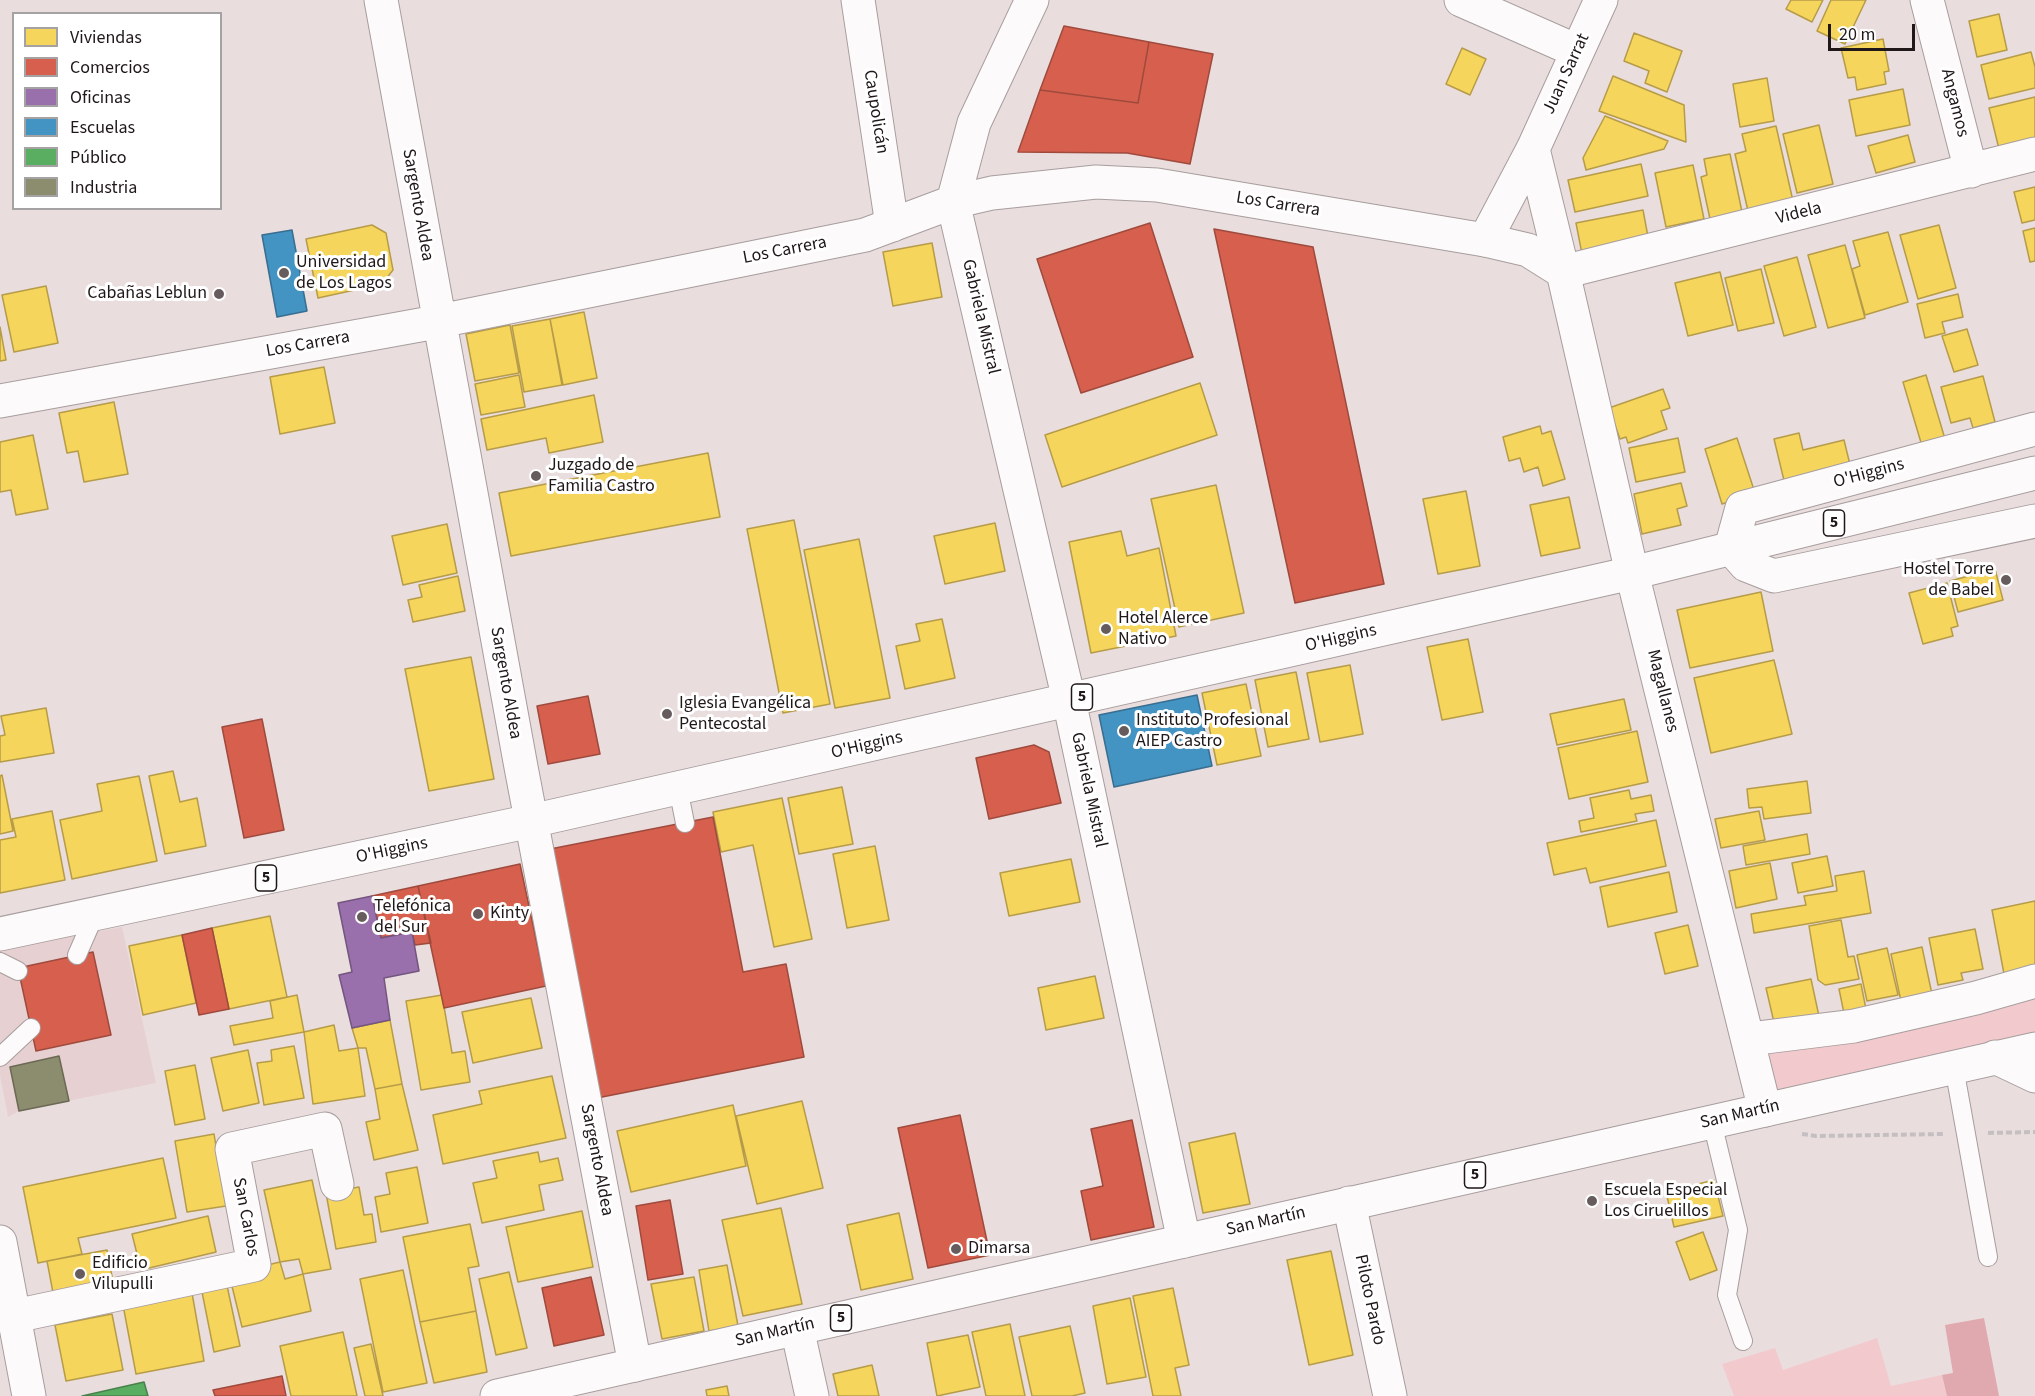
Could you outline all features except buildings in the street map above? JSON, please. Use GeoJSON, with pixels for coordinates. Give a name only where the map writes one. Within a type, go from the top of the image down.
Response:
{"type":"FeatureCollection","features":[{"type":"Feature","properties":{"kind":"main road","name":"Sargento Aldea"},"geometry":{"type":"LineString","coordinates":[[381,0],[531,821],[635,1365]]}},
{"type":"Feature","properties":{"kind":"main road","name":"Caupolicán"},"geometry":{"type":"LineString","coordinates":[[858,0],[892,225]]}},
{"type":"Feature","properties":{"kind":"main road"},"geometry":{"type":"LineString","coordinates":[[953,202],[974,123],[1032,0]]}},
{"type":"Feature","properties":{"kind":"main road"},"geometry":{"type":"LineString","coordinates":[[1461,0],[1577,51]]}},
{"type":"Feature","properties":{"kind":"main road","name":"Juan Sarrat"},"geometry":{"type":"LineString","coordinates":[[1485,240],[1533,148],[1601,0]]}},
{"type":"Feature","properties":{"kind":"main road","name":"Angamos"},"geometry":{"type":"LineString","coordinates":[[1927,0],[1971,171]]}},
{"type":"Feature","properties":{"kind":"main road"},"geometry":{"type":"LineString","coordinates":[[1533,148],[1563,272]]}},
{"type":"Feature","properties":{"kind":"main road","name":"Videla"},"geometry":{"type":"LineString","coordinates":[[1563,272],[2035,154]]}},
{"type":"Feature","properties":{"kind":"main road","name":"Los Carrera"},"geometry":{"type":"LineString","coordinates":[[0,400],[438,321],[866,235],[953,202],[992,193],[1096,182],[1157,185],[1485,240],[1528,250],[1563,272]]}},
{"type":"Feature","properties":{"kind":"main road","name":"Gabriela Mistral"},"geometry":{"type":"LineString","coordinates":[[953,202],[1069,700],[1185,1241]]}},
{"type":"Feature","properties":{"kind":"main road","name":"Magallanes"},"geometry":{"type":"LineString","coordinates":[[1563,272],[1632,573],[1765,1110]]}},
{"type":"Feature","properties":{"kind":"main road","name":"O'Higgins"},"geometry":{"type":"LineString","coordinates":[[1731,548],[1742,508],[2035,429]]}},
{"type":"Feature","properties":{"kind":"main road","name":"O'Higgins"},"geometry":{"type":"LineString","coordinates":[[0,934],[531,821],[1632,573],[2035,473]]}},
{"type":"Feature","properties":{"kind":"main road"},"geometry":{"type":"LineString","coordinates":[[1731,548],[1746,566],[1774,576],[2035,521]]}},
{"type":"Feature","properties":{"kind":"main road"},"geometry":{"type":"LineString","coordinates":[[1749,1039],[1854,1026],[1976,998],[2035,981]]}},
{"type":"Feature","properties":{"kind":"main road","name":"San Martín"},"geometry":{"type":"LineString","coordinates":[[497,1396],[2035,1049]]}},
{"type":"Feature","properties":{"kind":"main road"},"geometry":{"type":"LineString","coordinates":[[1995,1058],[2035,1076]]}},
{"type":"Feature","properties":{"kind":"main road","name":"San Carlos"},"geometry":{"type":"LineString","coordinates":[[15,1316],[254,1265],[232,1149],[325,1129],[337,1184]]}},
{"type":"Feature","properties":{"kind":"main road","name":"Piloto Pardo"},"geometry":{"type":"LineString","coordinates":[[1349,1203],[1390,1396]]}},
{"type":"Feature","properties":{"kind":"main road"},"geometry":{"type":"LineString","coordinates":[[0,1242],[29,1396]]}},
{"type":"Feature","properties":{"kind":"main road"},"geometry":{"type":"LineString","coordinates":[[797,1328],[812,1396]]}},
{"type":"Feature","properties":{"kind":"lane"},"geometry":{"type":"LineString","coordinates":[[678,788],[685,823]]}},
{"type":"Feature","properties":{"kind":"lane"},"geometry":{"type":"LineString","coordinates":[[77,955],[94,914]]}},
{"type":"Feature","properties":{"kind":"lane"},"geometry":{"type":"LineString","coordinates":[[0,962],[18,971]]}},
{"type":"Feature","properties":{"kind":"lane"},"geometry":{"type":"LineString","coordinates":[[0,1057],[31,1028]]}},
{"type":"Feature","properties":{"kind":"lane"},"geometry":{"type":"LineString","coordinates":[[1954,1067],[1988,1257]]}},
{"type":"Feature","properties":{"kind":"lane"},"geometry":{"type":"LineString","coordinates":[[1712,1122],[1738,1230],[1727,1295],[1743,1341]]}},
{"type":"Feature","properties":{"kind":"path"},"geometry":{"type":"LineString","coordinates":[[1792,1133],[1816,1136],[2035,1132]]}},
{"type":"Feature","properties":{"kind":"shaded area"},"geometry":{"type":"Polygon","coordinates":[[[122,927],[156,1083],[19,1111],[8,1117],[0,1075],[0,949],[122,927]]]}},
{"type":"Feature","properties":{"kind":"shaded area"},"geometry":{"type":"Polygon","coordinates":[[[2035,996],[2035,1035],[1775,1093],[1766,1051],[2035,996]]]}},
{"type":"Feature","properties":{"kind":"shaded area"},"geometry":{"type":"Polygon","coordinates":[[[1984,1318],[1999,1396],[1947,1396],[1942,1375],[1953,1373],[1945,1325],[1984,1318]]]}},
{"type":"Feature","properties":{"kind":"shaded area"},"geometry":{"type":"Polygon","coordinates":[[[1877,1338],[1891,1386],[1942,1375],[1947,1396],[1734,1396],[1722,1364],[1775,1348],[1783,1370],[1877,1338]]]}},
{"type":"Feature","properties":{"kind":"place","name":"Universidad de Los Lagos"},"geometry":{"type":"Point","coordinates":[284,273]}},
{"type":"Feature","properties":{"kind":"place","name":"Cabañas Leblun"},"geometry":{"type":"Point","coordinates":[219,294]}},
{"type":"Feature","properties":{"kind":"place","name":"Juzgado de Familia Castro"},"geometry":{"type":"Point","coordinates":[536,476]}},
{"type":"Feature","properties":{"kind":"place","name":"Hostel Torre de Babel"},"geometry":{"type":"Point","coordinates":[2006,580]}},
{"type":"Feature","properties":{"kind":"place","name":"Hotel Alerce Nativo"},"geometry":{"type":"Point","coordinates":[1106,629]}},
{"type":"Feature","properties":{"kind":"place","name":"Iglesia Evangélica Pentecostal"},"geometry":{"type":"Point","coordinates":[667,714]}},
{"type":"Feature","properties":{"kind":"place","name":"Instituto Profesional AIEP Castro"},"geometry":{"type":"Point","coordinates":[1124,731]}},
{"type":"Feature","properties":{"kind":"place","name":"Kinty"},"geometry":{"type":"Point","coordinates":[478,914]}},
{"type":"Feature","properties":{"kind":"place","name":"Telefónica del Sur"},"geometry":{"type":"Point","coordinates":[362,917]}},
{"type":"Feature","properties":{"kind":"place","name":"Escuela Especial Los Ciruelillos"},"geometry":{"type":"Point","coordinates":[1592,1201]}},
{"type":"Feature","properties":{"kind":"place","name":"Dimarsa"},"geometry":{"type":"Point","coordinates":[956,1249]}},
{"type":"Feature","properties":{"kind":"place","name":"Edificio Vilupulli"},"geometry":{"type":"Point","coordinates":[80,1274]}}]}
